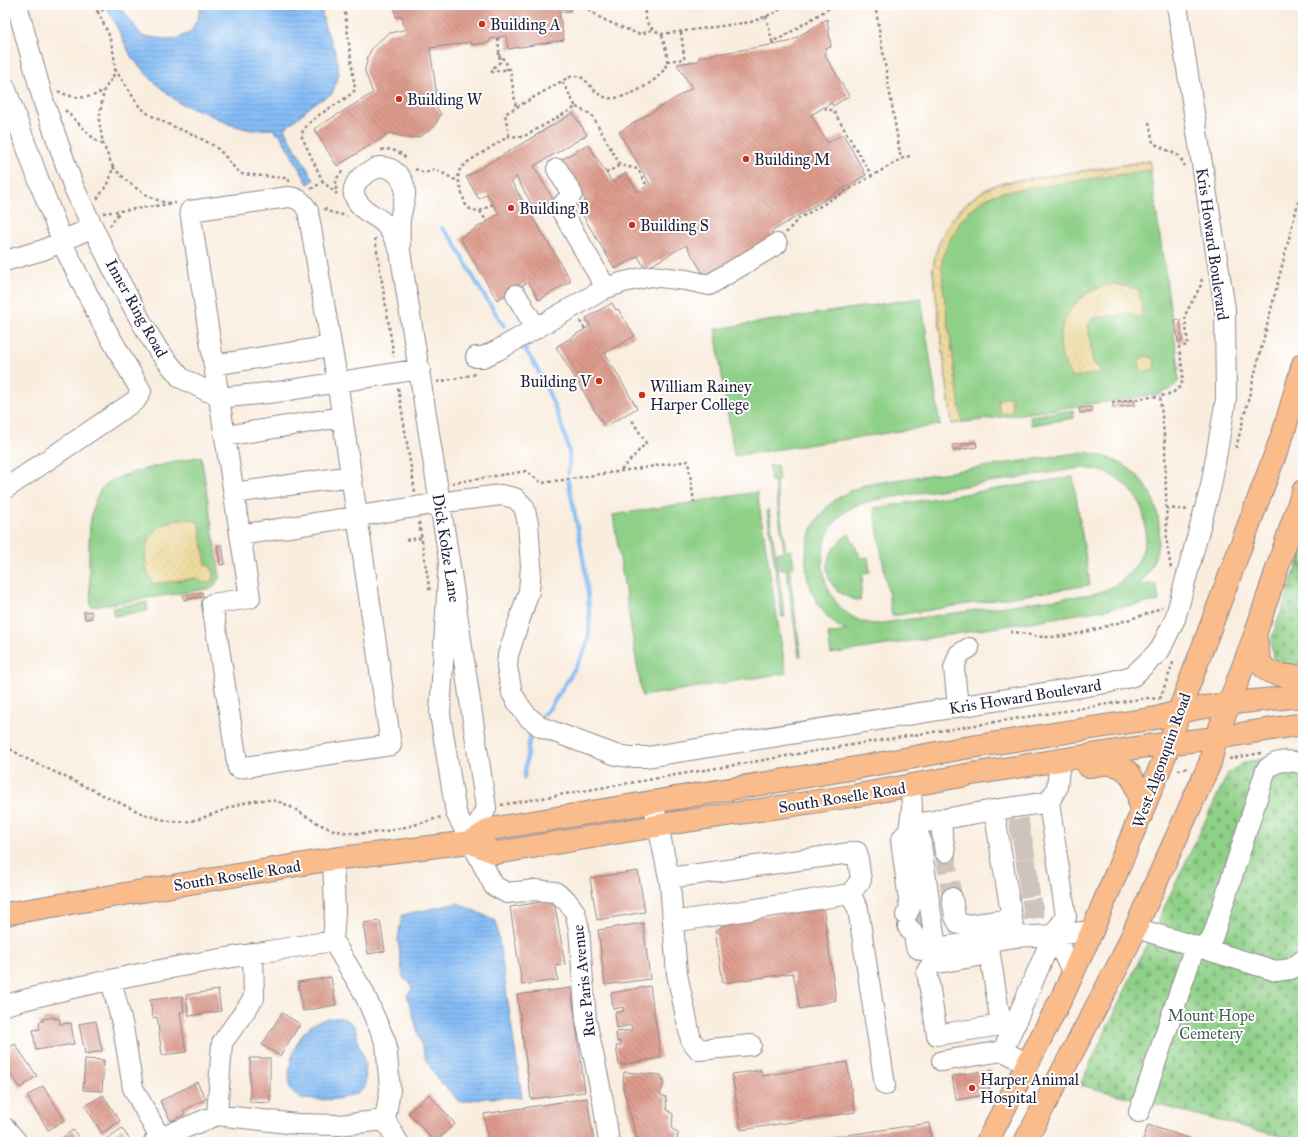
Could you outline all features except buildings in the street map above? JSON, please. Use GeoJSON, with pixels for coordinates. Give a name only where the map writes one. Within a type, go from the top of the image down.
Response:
{"type":"FeatureCollection","features":[{"type":"Feature","properties":{"kind":"main road","name":"West Algonquin Road"},"geometry":{"type":"LineString","coordinates":[[987,1142],[1028,1064],[1073,972],[1141,816],[1170,743],[1179,711],[1284,431],[1303,364]]}},
{"type":"Feature","properties":{"kind":"main road"},"geometry":{"type":"LineString","coordinates":[[1025,1142],[1122,958],[1210,763],[1216,738],[1255,635],[1303,491]]}},
{"type":"Feature","properties":{"kind":"main road"},"geometry":{"type":"LineString","coordinates":[[1255,635],[1260,662],[1263,666],[1275,674],[1291,677],[1303,675]]}},
{"type":"Feature","properties":{"kind":"main road","name":"South Roselle Road"},"geometry":{"type":"LineString","coordinates":[[5,914],[333,859],[470,842],[491,828],[850,769],[958,748],[1156,718],[1179,711],[1303,696]]}},
{"type":"Feature","properties":{"kind":"main road","name":"South Roselle Road"},"geometry":{"type":"LineString","coordinates":[[470,842],[496,853],[972,774],[1303,724]]}},
{"type":"Feature","properties":{"kind":"main road"},"geometry":{"type":"LineString","coordinates":[[972,774],[1010,776],[1111,764],[1128,771],[1134,780],[1141,816]]}},
{"type":"Feature","properties":{"kind":"street","name":"Inner Ring Road"},"geometry":{"type":"LineString","coordinates":[[17,5],[34,70],[58,145],[74,188],[99,223],[113,269],[158,350],[181,378],[219,396],[244,396],[337,383],[420,369]]}},
{"type":"Feature","properties":{"kind":"street","name":"Kris Howard Boulevard"},"geometry":{"type":"LineString","coordinates":[[240,535],[417,506],[449,495],[501,494],[515,498],[524,507],[530,540],[529,591],[508,655],[507,667],[512,693],[519,706],[528,717],[541,726],[616,755],[647,757],[1106,683],[1133,676],[1160,650],[1176,619],[1212,486],[1226,399],[1225,309],[1177,5]]}},
{"type":"Feature","properties":{"kind":"street"},"geometry":{"type":"LineString","coordinates":[[5,87],[12,128],[62,241],[101,321],[141,391],[136,400],[5,489]]}},
{"type":"Feature","properties":{"kind":"street"},"geometry":{"type":"LineString","coordinates":[[557,169],[572,194],[560,208],[606,288]]}},
{"type":"Feature","properties":{"kind":"street"},"geometry":{"type":"LineString","coordinates":[[288,197],[297,198],[304,204],[308,212],[337,383],[391,745],[238,768],[212,604],[250,598],[219,396],[190,211],[288,197]]}},
{"type":"Feature","properties":{"kind":"street"},"geometry":{"type":"LineString","coordinates":[[5,262],[43,250],[99,223]]}},
{"type":"Feature","properties":{"kind":"street"},"geometry":{"type":"LineString","coordinates":[[476,357],[482,357],[498,350],[606,288],[651,276],[686,280],[709,285],[777,244]]}},
{"type":"Feature","properties":{"kind":"street","name":"Dick Kolze Lane"},"geometry":{"type":"LineString","coordinates":[[400,251],[420,369],[449,495],[449,560],[486,808]]}},
{"type":"Feature","properties":{"kind":"street"},"geometry":{"type":"LineString","coordinates":[[516,295],[536,328]]}},
{"type":"Feature","properties":{"kind":"street"},"geometry":{"type":"LineString","coordinates":[[214,365],[331,346]]}},
{"type":"Feature","properties":{"kind":"street"},"geometry":{"type":"LineString","coordinates":[[225,436],[342,417]]}},
{"type":"Feature","properties":{"kind":"street"},"geometry":{"type":"LineString","coordinates":[[234,493],[351,476]]}},
{"type":"Feature","properties":{"kind":"street","name":"Rue Paris Avenue"},"geometry":{"type":"LineString","coordinates":[[449,560],[440,714],[456,813],[494,886],[506,893],[535,890],[555,892],[566,900],[575,912],[579,928],[586,1020],[603,1100],[609,1142]]}},
{"type":"Feature","properties":{"kind":"street"},"geometry":{"type":"LineString","coordinates":[[958,707],[954,668],[959,654],[969,648]]}},
{"type":"Feature","properties":{"kind":"street"},"geometry":{"type":"LineString","coordinates":[[1139,1112],[1200,948],[1213,936],[1266,770],[1270,765],[1277,762],[1294,761],[1303,764]]}},
{"type":"Feature","properties":{"kind":"street"},"geometry":{"type":"LineString","coordinates":[[1003,1051],[1008,1024],[1053,935],[1066,917],[1058,904],[1048,834],[1049,802],[1057,788],[1059,769]]}},
{"type":"Feature","properties":{"kind":"street"},"geometry":{"type":"LineString","coordinates":[[901,787],[909,825],[920,838],[936,948]]}},
{"type":"Feature","properties":{"kind":"street"},"geometry":{"type":"LineString","coordinates":[[654,801],[669,878],[677,974],[691,1040],[699,1050],[751,1045]]}},
{"type":"Feature","properties":{"kind":"street"},"geometry":{"type":"LineString","coordinates":[[909,825],[1049,802]]}},
{"type":"Feature","properties":{"kind":"street"},"geometry":{"type":"LineString","coordinates":[[470,842],[486,808]]}},
{"type":"Feature","properties":{"kind":"street"},"geometry":{"type":"LineString","coordinates":[[994,810],[1004,832],[1012,880],[1015,919]]}},
{"type":"Feature","properties":{"kind":"street"},"geometry":{"type":"LineString","coordinates":[[940,819],[945,852]]}},
{"type":"Feature","properties":{"kind":"street"},"geometry":{"type":"LineString","coordinates":[[909,825],[901,840],[916,947],[921,950],[936,948],[1015,919]]}},
{"type":"Feature","properties":{"kind":"street"},"geometry":{"type":"LineString","coordinates":[[669,878],[857,852],[861,880],[850,894],[673,922]]}},
{"type":"Feature","properties":{"kind":"street"},"geometry":{"type":"LineString","coordinates":[[333,859],[335,912],[332,941],[363,990],[386,1043],[390,1090],[385,1120],[398,1142]]}},
{"type":"Feature","properties":{"kind":"street"},"geometry":{"type":"LineString","coordinates":[[850,894],[858,910],[885,1085]]}},
{"type":"Feature","properties":{"kind":"street"},"geometry":{"type":"LineString","coordinates":[[952,898],[955,917],[960,924],[968,925],[1015,919],[1053,935],[1092,931]]}},
{"type":"Feature","properties":{"kind":"street"},"geometry":{"type":"LineString","coordinates":[[1136,928],[1276,971],[1291,969],[1303,960]]}},
{"type":"Feature","properties":{"kind":"street"},"geometry":{"type":"LineString","coordinates":[[1053,935],[1073,972]]}},
{"type":"Feature","properties":{"kind":"street"},"geometry":{"type":"LineString","coordinates":[[5,1005],[62,990],[111,980],[253,953],[332,941]]}},
{"type":"Feature","properties":{"kind":"street"},"geometry":{"type":"LineString","coordinates":[[217,1115],[222,1043],[254,998],[253,953]]}},
{"type":"Feature","properties":{"kind":"street"},"geometry":{"type":"LineString","coordinates":[[990,954],[991,963],[1008,1024],[937,1035],[927,971],[932,964],[990,954]]}},
{"type":"Feature","properties":{"kind":"street"},"geometry":{"type":"LineString","coordinates":[[111,980],[123,1027],[133,1088],[157,1140],[217,1115],[298,1133],[339,1125],[385,1120]]}},
{"type":"Feature","properties":{"kind":"street"},"geometry":{"type":"LineString","coordinates":[[942,1061],[1003,1051],[1028,1064]]}},
{"type":"Feature","properties":{"kind":"street"},"geometry":{"type":"LineString","coordinates":[[5,1128],[17,1142]]}},
{"type":"Feature","properties":{"kind":"path"},"geometry":{"type":"LineString","coordinates":[[93,5],[109,35],[114,55],[115,69],[113,77],[104,90],[99,120],[103,144],[113,167],[109,182],[95,202]]}},
{"type":"Feature","properties":{"kind":"path"},"geometry":{"type":"LineString","coordinates":[[98,12],[114,5]]}},
{"type":"Feature","properties":{"kind":"path"},"geometry":{"type":"LineString","coordinates":[[340,198],[336,192],[323,182],[301,136],[306,125],[346,100],[355,90],[344,5]]}},
{"type":"Feature","properties":{"kind":"path"},"geometry":{"type":"LineString","coordinates":[[585,5],[588,9],[604,18],[636,33],[641,34],[652,30]]}},
{"type":"Feature","properties":{"kind":"path"},"geometry":{"type":"LineString","coordinates":[[644,5],[647,23],[652,30],[662,34],[743,24],[777,12],[784,5]]}},
{"type":"Feature","properties":{"kind":"path"},"geometry":{"type":"LineString","coordinates":[[766,16],[772,43],[830,6],[836,5]]}},
{"type":"Feature","properties":{"kind":"path"},"geometry":{"type":"LineString","coordinates":[[875,5],[901,159]]}},
{"type":"Feature","properties":{"kind":"path"},"geometry":{"type":"LineString","coordinates":[[681,32],[685,63]]}},
{"type":"Feature","properties":{"kind":"path"},"geometry":{"type":"LineString","coordinates":[[509,136],[505,114],[570,76],[577,75],[584,78],[600,94],[608,98],[618,98],[631,94],[658,78],[663,73],[667,61],[662,34]]}},
{"type":"Feature","properties":{"kind":"path"},"geometry":{"type":"LineString","coordinates":[[498,38],[498,53],[500,62],[492,69],[492,72],[510,69],[516,108]]}},
{"type":"Feature","properties":{"kind":"path"},"geometry":{"type":"LineString","coordinates":[[498,53],[506,62],[507,70]]}},
{"type":"Feature","properties":{"kind":"path"},"geometry":{"type":"LineString","coordinates":[[667,61],[684,59]]}},
{"type":"Feature","properties":{"kind":"path"},"geometry":{"type":"LineString","coordinates":[[115,69],[139,106],[147,113],[223,152],[238,172],[242,174],[285,178],[289,180],[289,187]]}},
{"type":"Feature","properties":{"kind":"path"},"geometry":{"type":"LineString","coordinates":[[562,81],[576,107],[592,115],[620,165]]}},
{"type":"Feature","properties":{"kind":"path"},"geometry":{"type":"LineString","coordinates":[[55,94],[54,89],[64,94],[79,98],[95,95],[104,90]]}},
{"type":"Feature","properties":{"kind":"path"},"geometry":{"type":"LineString","coordinates":[[62,107],[94,140],[103,144]]}},
{"type":"Feature","properties":{"kind":"path"},"geometry":{"type":"LineString","coordinates":[[493,204],[480,211],[471,210],[465,204],[458,173],[469,161],[509,136],[523,137],[576,107]]}},
{"type":"Feature","properties":{"kind":"path"},"geometry":{"type":"LineString","coordinates":[[825,107],[827,110],[833,110],[872,176]]}},
{"type":"Feature","properties":{"kind":"path"},"geometry":{"type":"LineString","coordinates":[[1149,122],[1153,143],[1179,156],[1185,168]]}},
{"type":"Feature","properties":{"kind":"path"},"geometry":{"type":"LineString","coordinates":[[798,219],[901,159],[912,155]]}},
{"type":"Feature","properties":{"kind":"path"},"geometry":{"type":"LineString","coordinates":[[606,173],[620,165],[638,169],[647,186]]}},
{"type":"Feature","properties":{"kind":"path"},"geometry":{"type":"LineString","coordinates":[[308,191],[323,182]]}},
{"type":"Feature","properties":{"kind":"path"},"geometry":{"type":"LineString","coordinates":[[99,223],[120,211],[169,204]]}},
{"type":"Feature","properties":{"kind":"path"},"geometry":{"type":"LineString","coordinates":[[323,208],[336,214],[352,217]]}},
{"type":"Feature","properties":{"kind":"path"},"geometry":{"type":"LineString","coordinates":[[345,210],[348,216]]}},
{"type":"Feature","properties":{"kind":"path"},"geometry":{"type":"LineString","coordinates":[[99,223],[120,211]]}},
{"type":"Feature","properties":{"kind":"path"},"geometry":{"type":"LineString","coordinates":[[480,211],[487,222]]}},
{"type":"Feature","properties":{"kind":"path"},"geometry":{"type":"LineString","coordinates":[[374,236],[430,597]]}},
{"type":"Feature","properties":{"kind":"path"},"geometry":{"type":"LineString","coordinates":[[1112,402],[1172,394],[1179,389],[1184,380],[1179,347],[1188,345],[1185,315],[1201,285],[1202,271]]}},
{"type":"Feature","properties":{"kind":"path"},"geometry":{"type":"LineString","coordinates":[[1160,396],[1165,445],[1167,545],[1171,572]]}},
{"type":"Feature","properties":{"kind":"path"},"geometry":{"type":"LineString","coordinates":[[621,470],[646,443],[632,420]]}},
{"type":"Feature","properties":{"kind":"path"},"geometry":{"type":"LineString","coordinates":[[449,495],[526,471],[542,483],[688,461],[694,502]]}},
{"type":"Feature","properties":{"kind":"path"},"geometry":{"type":"LineString","coordinates":[[406,540],[421,538]]}},
{"type":"Feature","properties":{"kind":"path"},"geometry":{"type":"LineString","coordinates":[[1010,632],[1022,632],[1032,636],[1044,637],[1103,628],[1126,620],[1144,616],[1167,603]]}},
{"type":"Feature","properties":{"kind":"path"},"geometry":{"type":"LineString","coordinates":[[486,808],[858,743],[1146,698],[1160,698]]}},
{"type":"Feature","properties":{"kind":"path"},"geometry":{"type":"LineString","coordinates":[[5,746],[25,758],[141,813],[160,819],[178,822],[194,820],[246,802],[269,800],[291,807],[330,829],[349,834],[373,832],[418,824],[456,813]]}},
{"type":"Feature","properties":{"kind":"green space"},"geometry":{"type":"Polygon","coordinates":[[[1149,161],[1179,369],[1177,370],[1179,380],[1171,390],[1161,392],[1161,394],[952,424],[933,271],[939,243],[953,218],[972,199],[997,184],[1149,161]]]}},
{"type":"Feature","properties":{"kind":"green space"},"geometry":{"type":"Polygon","coordinates":[[[921,298],[940,425],[734,456],[715,329],[921,298]]]}},
{"type":"Feature","properties":{"kind":"green space"},"geometry":{"type":"Polygon","coordinates":[[[1073,410],[1074,418],[1031,425],[1030,416],[1073,410]]]}},
{"type":"Feature","properties":{"kind":"green space"},"geometry":{"type":"Polygon","coordinates":[[[1083,452],[1114,460],[1126,466],[1143,482],[1151,495],[1157,510],[1159,526],[1155,557],[1148,572],[1139,585],[1156,583],[1159,601],[831,654],[828,634],[846,631],[833,622],[813,595],[808,580],[806,563],[807,547],[811,531],[819,517],[829,505],[847,492],[869,484],[1083,452]],[[1081,468],[874,500],[856,505],[836,521],[827,537],[823,556],[824,575],[830,592],[841,608],[856,619],[875,624],[1092,594],[1117,584],[1134,567],[1144,547],[1145,525],[1140,504],[1127,486],[1107,473],[1081,468]]]}},
{"type":"Feature","properties":{"kind":"green space"},"geometry":{"type":"Polygon","coordinates":[[[201,456],[220,577],[213,588],[91,607],[89,561],[90,525],[93,508],[98,495],[105,485],[124,475],[137,471],[201,456]]]}},
{"type":"Feature","properties":{"kind":"green space"},"geometry":{"type":"Polygon","coordinates":[[[777,465],[779,480],[776,481],[786,551],[792,550],[794,567],[789,568],[801,656],[799,656],[786,569],[780,569],[777,553],[784,551],[774,481],[771,481],[769,466],[777,465]]]}},
{"type":"Feature","properties":{"kind":"green space"},"geometry":{"type":"Polygon","coordinates":[[[1073,477],[1090,585],[892,616],[874,508],[1073,477]]]}},
{"type":"Feature","properties":{"kind":"green space"},"geometry":{"type":"Polygon","coordinates":[[[757,492],[786,673],[642,696],[613,515],[757,492]]]}},
{"type":"Feature","properties":{"kind":"green space"},"geometry":{"type":"Polygon","coordinates":[[[767,510],[769,510],[785,617],[782,617],[767,510]]]}},
{"type":"Feature","properties":{"kind":"green space"},"geometry":{"type":"Polygon","coordinates":[[[849,534],[861,558],[868,557],[870,572],[863,573],[860,601],[847,597],[837,590],[831,582],[828,572],[828,562],[831,552],[838,543],[849,534]]]}},
{"type":"Feature","properties":{"kind":"green space"},"geometry":{"type":"Polygon","coordinates":[[[1303,549],[1303,663],[1283,665],[1273,660],[1271,640],[1303,549]]]}},
{"type":"Feature","properties":{"kind":"green space"},"geometry":{"type":"Polygon","coordinates":[[[147,602],[148,611],[114,616],[112,608],[147,602]]]}},
{"type":"Feature","properties":{"kind":"green space","name":"Mount Hope Cemetery"},"geometry":{"type":"Polygon","coordinates":[[[1303,753],[1303,1142],[1080,1085],[1228,773],[1244,762],[1303,753]]]}},
{"type":"Feature","properties":{"kind":"sand"},"geometry":{"type":"Polygon","coordinates":[[[1149,161],[1151,170],[1002,192],[987,198],[969,211],[960,223],[948,243],[942,259],[943,287],[962,422],[952,424],[933,271],[939,243],[953,218],[972,199],[997,184],[1149,161]]]}},
{"type":"Feature","properties":{"kind":"sand"},"geometry":{"type":"Polygon","coordinates":[[[1115,284],[1139,289],[1143,317],[1136,317],[1131,313],[1093,318],[1088,325],[1093,364],[1099,367],[1101,373],[1072,377],[1064,362],[1060,347],[1061,332],[1065,318],[1073,306],[1085,296],[1099,288],[1115,284]]]}},
{"type":"Feature","properties":{"kind":"sand"},"geometry":{"type":"Polygon","coordinates":[[[1144,356],[1150,356],[1155,361],[1153,370],[1150,372],[1144,372],[1139,367],[1139,361],[1144,356]]]}},
{"type":"Feature","properties":{"kind":"sand"},"geometry":{"type":"Polygon","coordinates":[[[1011,397],[1013,412],[1000,414],[998,399],[1011,397]]]}},
{"type":"Feature","properties":{"kind":"sand"},"geometry":{"type":"Polygon","coordinates":[[[187,519],[199,522],[206,565],[210,566],[214,573],[212,581],[203,583],[197,578],[153,584],[148,572],[146,561],[146,550],[149,540],[155,531],[163,525],[174,521],[187,519]]]}},
{"type":"Feature","properties":{"kind":"water"},"geometry":{"type":"Polygon","coordinates":[[[106,5],[119,5],[142,36],[173,40],[191,32],[198,18],[201,5],[321,5],[324,24],[336,54],[339,74],[332,94],[315,103],[284,129],[314,180],[308,184],[279,133],[276,134],[273,129],[251,130],[231,125],[206,113],[179,103],[154,82],[132,58],[106,5]]]}},
{"type":"Feature","properties":{"kind":"water"},"geometry":{"type":"Polygon","coordinates":[[[458,903],[496,921],[522,1097],[485,1098],[460,1102],[437,1078],[426,1060],[407,995],[412,989],[410,983],[403,978],[398,939],[402,915],[458,903]]]}},
{"type":"Feature","properties":{"kind":"water"},"geometry":{"type":"Polygon","coordinates":[[[341,1018],[352,1023],[356,1030],[358,1043],[364,1062],[365,1088],[357,1093],[342,1098],[326,1100],[300,1099],[290,1089],[289,1070],[296,1045],[310,1026],[316,1022],[327,1019],[341,1018]]]}},
{"type":"Feature","properties":{"kind":"waterway"},"geometry":{"type":"LineString","coordinates":[[442,228],[453,240],[480,289],[504,326]]}},
{"type":"Feature","properties":{"kind":"waterway"},"geometry":{"type":"LineString","coordinates":[[524,348],[538,370],[551,397],[562,426],[569,451],[568,473]]}},
{"type":"Feature","properties":{"kind":"waterway"},"geometry":{"type":"LineString","coordinates":[[543,715],[550,708],[578,663],[586,647],[589,633],[589,613],[584,565],[568,480]]}},
{"type":"Feature","properties":{"kind":"waterway"},"geometry":{"type":"LineString","coordinates":[[524,778],[531,728]]}},
{"type":"Feature","properties":{"kind":"tunnel"},"geometry":{"type":"LineString","coordinates":[[1010,830],[1040,826]]}},
{"type":"Feature","properties":{"kind":"tunnel"},"geometry":{"type":"LineString","coordinates":[[1014,850],[1043,845]]}},
{"type":"Feature","properties":{"kind":"tunnel"},"geometry":{"type":"LineString","coordinates":[[945,852],[952,898]]}},
{"type":"Feature","properties":{"kind":"tunnel"},"geometry":{"type":"LineString","coordinates":[[1017,870],[1047,865]]}},
{"type":"Feature","properties":{"kind":"tunnel"},"geometry":{"type":"LineString","coordinates":[[1019,888],[1049,884]]}},
{"type":"Feature","properties":{"kind":"tunnel"},"geometry":{"type":"LineString","coordinates":[[1023,910],[1052,906]]}},
{"type":"Feature","properties":{"kind":"tunnel"},"geometry":{"type":"LineString","coordinates":[[917,914],[919,926]]}},
{"type":"Feature","properties":{"kind":"place","name":"Building A"},"geometry":{"type":"Point","coordinates":[482,24]}},
{"type":"Feature","properties":{"kind":"place","name":"Building W"},"geometry":{"type":"Point","coordinates":[399,99]}},
{"type":"Feature","properties":{"kind":"place","name":"Building M"},"geometry":{"type":"Point","coordinates":[746,159]}},
{"type":"Feature","properties":{"kind":"place","name":"Building B"},"geometry":{"type":"Point","coordinates":[511,208]}},
{"type":"Feature","properties":{"kind":"place","name":"Building S"},"geometry":{"type":"Point","coordinates":[632,225]}},
{"type":"Feature","properties":{"kind":"place","name":"Building V"},"geometry":{"type":"Point","coordinates":[599,381]}},
{"type":"Feature","properties":{"kind":"place","name":"William Rainey Harper College"},"geometry":{"type":"Point","coordinates":[642,395]}},
{"type":"Feature","properties":{"kind":"place","name":"Harper Animal Hospital"},"geometry":{"type":"Point","coordinates":[972,1088]}}]}
